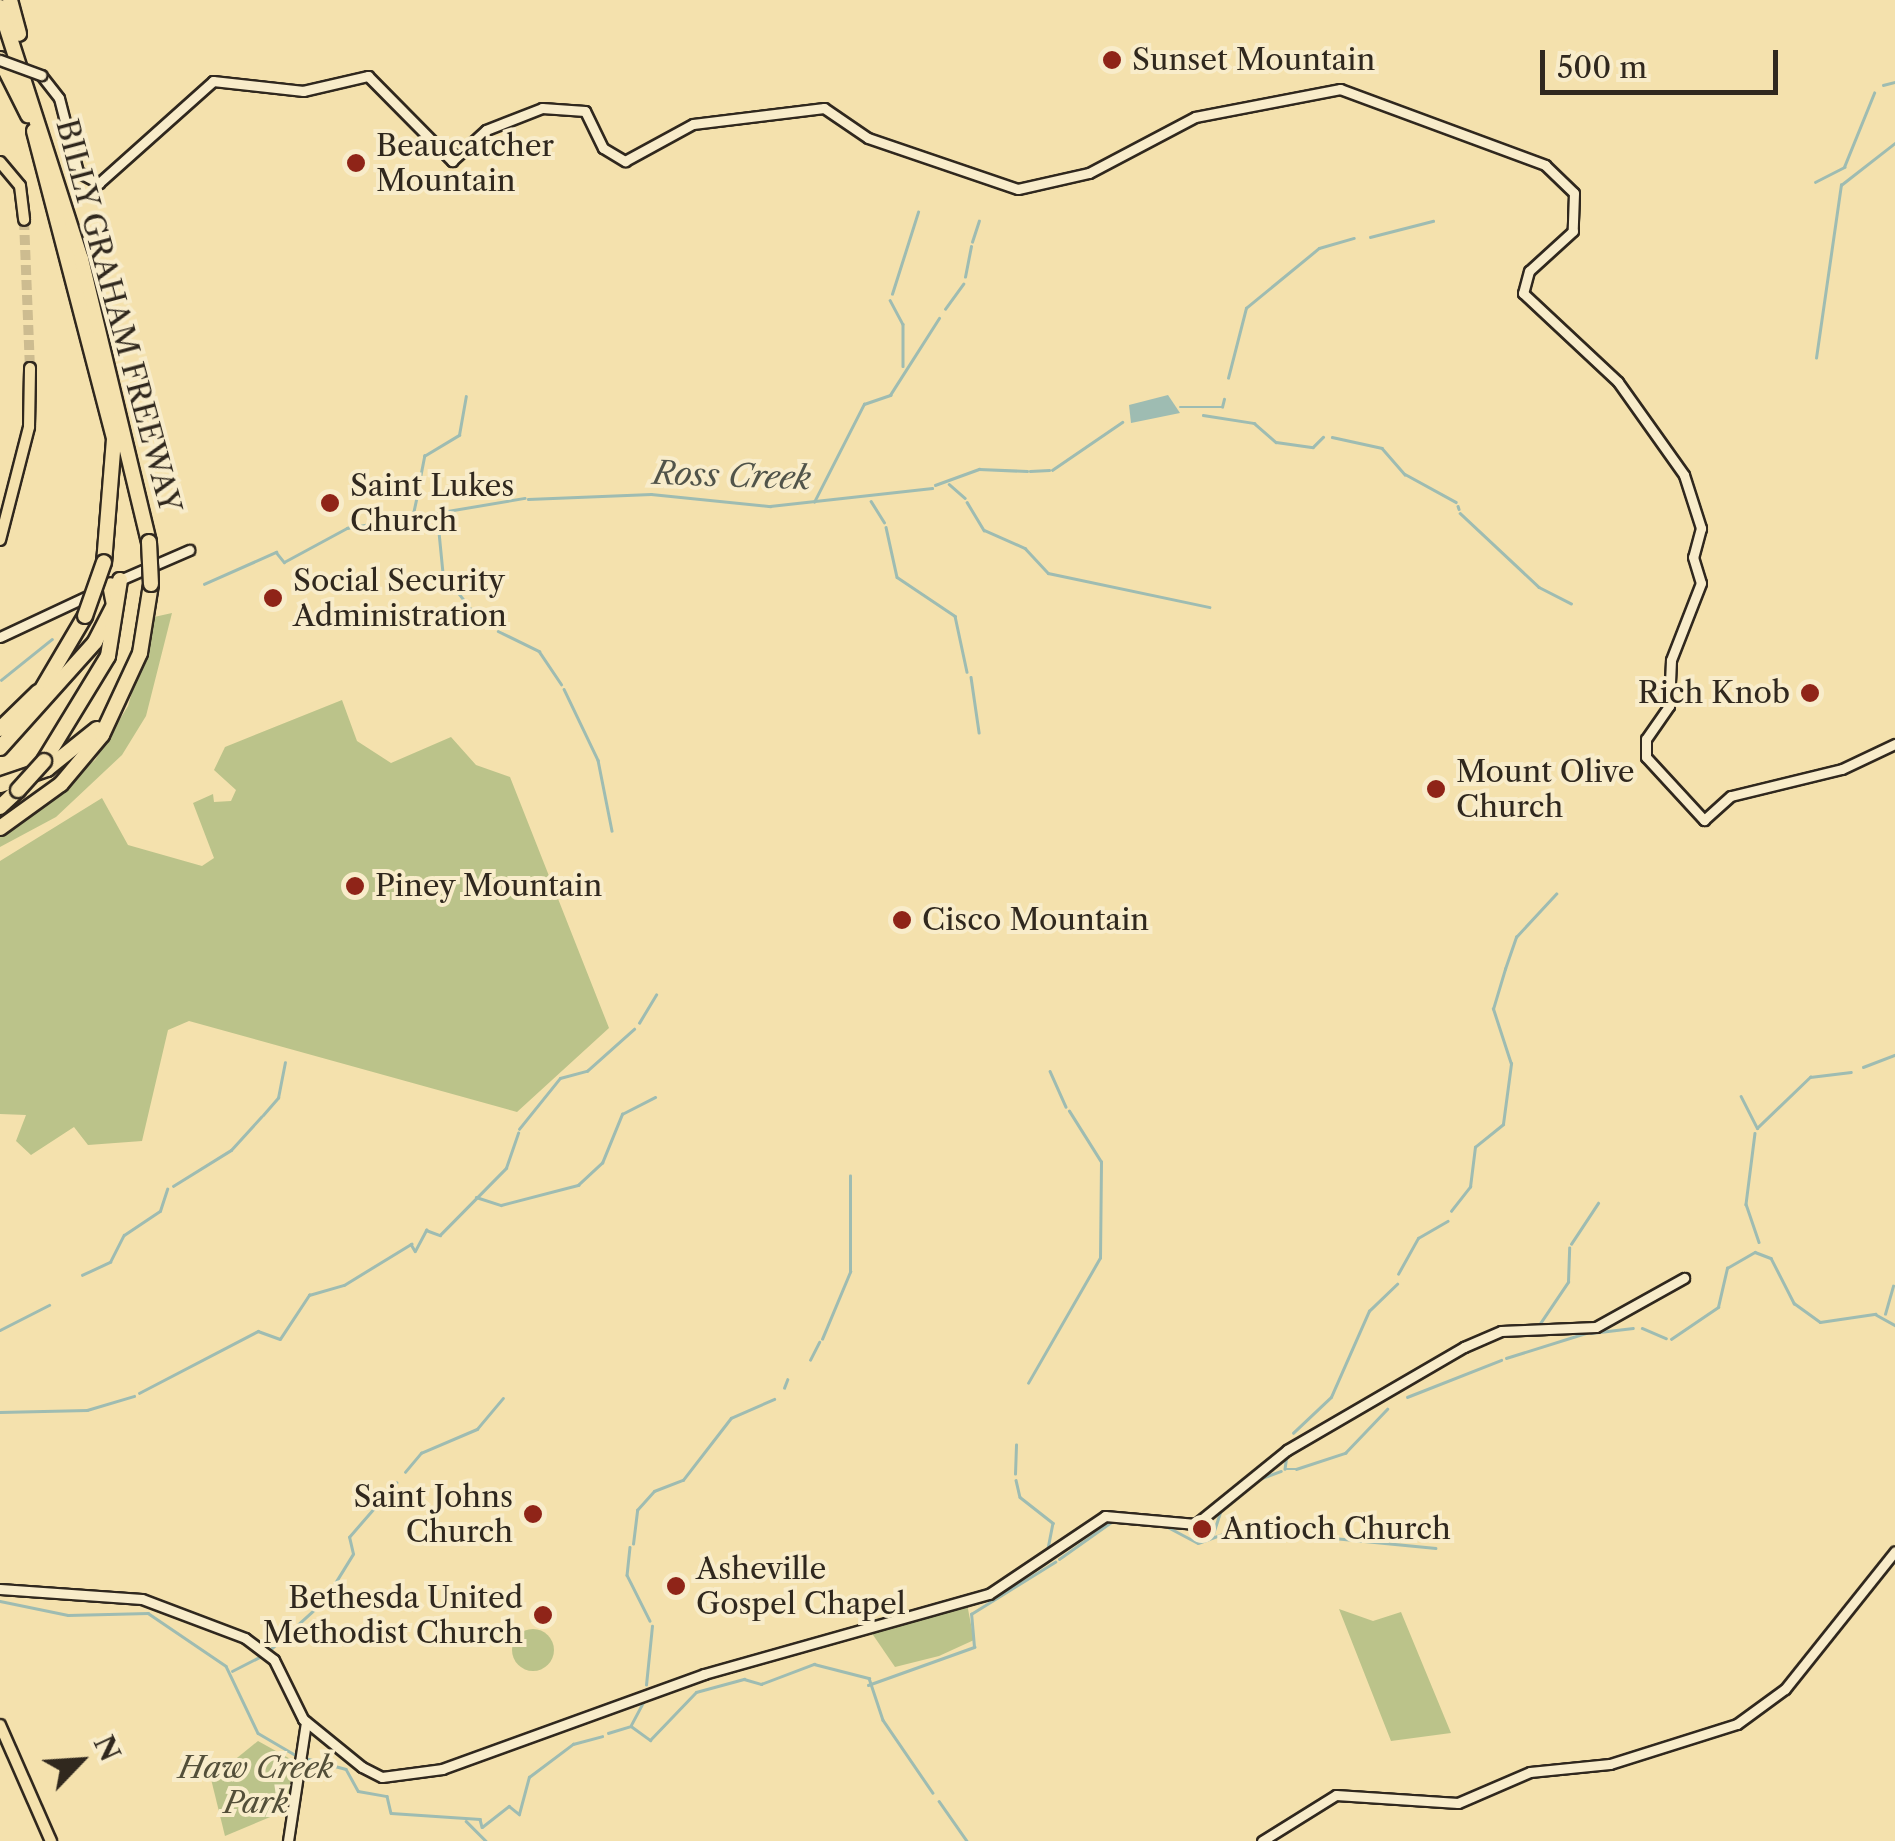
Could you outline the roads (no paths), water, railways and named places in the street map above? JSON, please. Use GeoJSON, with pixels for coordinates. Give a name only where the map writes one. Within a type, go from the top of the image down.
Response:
{"type":"FeatureCollection","features":[{"type":"Feature","properties":{"kind":"highway"},"geometry":{"type":"LineString","coordinates":[[10,0],[51,151]]}},
{"type":"Feature","properties":{"kind":"highway","name":"BILLY GRAHAM FREEWAY"},"geometry":{"type":"LineString","coordinates":[[0,7],[51,151],[149,542],[151,584],[134,668],[78,766],[0,828]]}},
{"type":"Feature","properties":{"kind":"highway","name":"BILLY GRAHAM FREEWAY"},"geometry":{"type":"LineString","coordinates":[[0,26],[28,115],[112,429],[117,477],[104,562],[85,616],[46,684],[0,746]]}},
{"type":"Feature","properties":{"kind":"highway"},"geometry":{"type":"LineString","coordinates":[[0,59],[28,115]]}},
{"type":"Feature","properties":{"kind":"highway"},"geometry":{"type":"LineString","coordinates":[[0,746],[95,642],[114,604],[115,583]]}},
{"type":"Feature","properties":{"kind":"highway"},"geometry":{"type":"LineString","coordinates":[[0,806],[44,762],[108,656],[115,583]]}},
{"type":"Feature","properties":{"kind":"highway"},"geometry":{"type":"LineString","coordinates":[[0,785],[76,750],[134,668]]}},
{"type":"Feature","properties":{"kind":"highway"},"geometry":{"type":"LineString","coordinates":[[0,729],[46,684]]}},
{"type":"Feature","properties":{"kind":"main road"},"geometry":{"type":"LineString","coordinates":[[0,59],[51,83],[76,167],[96,183],[118,176],[203,83],[298,91],[362,76],[413,114],[448,161],[465,156],[486,130],[542,108],[586,111],[603,148],[624,160],[693,124],[824,108],[868,138],[1018,189],[1089,173],[1195,118],[1340,89],[1551,167],[1574,193],[1573,231],[1526,276],[1524,293],[1611,372],[1684,475],[1701,528],[1692,557],[1701,583],[1671,660],[1669,706],[1646,756],[1704,820],[1731,796],[1842,769],[1895,744]]}},
{"type":"Feature","properties":{"kind":"main road"},"geometry":{"type":"LineString","coordinates":[[0,162],[20,186],[24,220]]}},
{"type":"Feature","properties":{"kind":"main road"},"geometry":{"type":"LineString","coordinates":[[0,540],[29,427],[30,368]]}},
{"type":"Feature","properties":{"kind":"main road"},"geometry":{"type":"LineString","coordinates":[[0,637],[189,550]]}},
{"type":"Feature","properties":{"kind":"main road"},"geometry":{"type":"LineString","coordinates":[[0,1589],[142,1599],[245,1638],[271,1656],[306,1722],[382,1777],[470,1763],[639,1694],[989,1594],[1105,1516],[1196,1524],[1288,1450],[1464,1347],[1500,1331],[1596,1327],[1684,1278]]}},
{"type":"Feature","properties":{"kind":"main road"},"geometry":{"type":"LineString","coordinates":[[1262,1841],[1336,1795],[1458,1802],[1530,1772],[1610,1764],[1737,1724],[1785,1689],[1895,1551]]}},
{"type":"Feature","properties":{"kind":"main road"},"geometry":{"type":"LineString","coordinates":[[288,1841],[306,1722]]}},
{"type":"Feature","properties":{"kind":"main road"},"geometry":{"type":"LineString","coordinates":[[0,1725],[51,1841]]}},
{"type":"Feature","properties":{"kind":"water"},"geometry":{"type":"Polygon","coordinates":[[[1168,395],[1180,413],[1131,423],[1129,405],[1168,395]]]}},
{"type":"Feature","properties":{"kind":"waterway"},"geometry":{"type":"LineString","coordinates":[[1883,85],[1895,82]]}},
{"type":"Feature","properties":{"kind":"waterway"},"geometry":{"type":"LineString","coordinates":[[1815,182],[1844,167],[1874,93]]}},
{"type":"Feature","properties":{"kind":"waterway"},"geometry":{"type":"LineString","coordinates":[[1816,358],[1841,185],[1895,143]]}},
{"type":"Feature","properties":{"kind":"waterway"},"geometry":{"type":"LineString","coordinates":[[892,294],[918,212]]}},
{"type":"Feature","properties":{"kind":"waterway"},"geometry":{"type":"LineString","coordinates":[[972,242],[979,221]]}},
{"type":"Feature","properties":{"kind":"waterway"},"geometry":{"type":"LineString","coordinates":[[1370,237],[1433,221]]}},
{"type":"Feature","properties":{"kind":"waterway"},"geometry":{"type":"LineString","coordinates":[[1228,378],[1246,308],[1319,248],[1354,238]]}},
{"type":"Feature","properties":{"kind":"waterway"},"geometry":{"type":"LineString","coordinates":[[965,277],[971,247]]}},
{"type":"Feature","properties":{"kind":"waterway"},"geometry":{"type":"LineString","coordinates":[[945,309],[963,284]]}},
{"type":"Feature","properties":{"kind":"waterway"},"geometry":{"type":"LineString","coordinates":[[890,300],[903,324],[903,366]]}},
{"type":"Feature","properties":{"kind":"waterway"},"geometry":{"type":"LineString","coordinates":[[814,502],[864,404],[890,395],[939,318]]}},
{"type":"Feature","properties":{"kind":"waterway"},"geometry":{"type":"LineString","coordinates":[[418,488],[424,456],[459,435],[466,397]]}},
{"type":"Feature","properties":{"kind":"waterway"},"geometry":{"type":"LineString","coordinates":[[1180,407],[1222,407],[1224,399]]}},
{"type":"Feature","properties":{"kind":"waterway"},"geometry":{"type":"LineString","coordinates":[[1203,415],[1254,423],[1276,442],[1313,447],[1323,437]]}},
{"type":"Feature","properties":{"kind":"waterway","name":"Ross Creek"},"geometry":{"type":"LineString","coordinates":[[1052,470],[1122,422]]}},
{"type":"Feature","properties":{"kind":"waterway"},"geometry":{"type":"LineString","coordinates":[[1332,437],[1382,448],[1405,474],[1456,502]]}},
{"type":"Feature","properties":{"kind":"waterway","name":"Ross Creek"},"geometry":{"type":"LineString","coordinates":[[935,485],[979,469],[1027,471]]}},
{"type":"Feature","properties":{"kind":"waterway","name":"Ross Creek"},"geometry":{"type":"LineString","coordinates":[[1030,471],[1049,470]]}},
{"type":"Feature","properties":{"kind":"waterway"},"geometry":{"type":"LineString","coordinates":[[949,484],[965,498]]}},
{"type":"Feature","properties":{"kind":"waterway","name":"Ross Creek"},"geometry":{"type":"LineString","coordinates":[[528,499],[651,494],[770,506],[932,488]]}},
{"type":"Feature","properties":{"kind":"waterway"},"geometry":{"type":"LineString","coordinates":[[413,514],[418,490]]}},
{"type":"Feature","properties":{"kind":"waterway","name":"Ross Creek"},"geometry":{"type":"LineString","coordinates":[[204,584],[276,552],[284,562],[347,528],[524,498]]}},
{"type":"Feature","properties":{"kind":"waterway"},"geometry":{"type":"LineString","coordinates":[[871,501],[884,522]]}},
{"type":"Feature","properties":{"kind":"waterway"},"geometry":{"type":"LineString","coordinates":[[967,502],[984,530],[1025,548],[1048,573],[1209,607]]}},
{"type":"Feature","properties":{"kind":"waterway"},"geometry":{"type":"LineString","coordinates":[[1460,513],[1539,587],[1571,603]]}},
{"type":"Feature","properties":{"kind":"waterway"},"geometry":{"type":"LineString","coordinates":[[432,514],[438,527]]}},
{"type":"Feature","properties":{"kind":"waterway"},"geometry":{"type":"LineString","coordinates":[[886,527],[897,577],[955,616],[967,672]]}},
{"type":"Feature","properties":{"kind":"waterway"},"geometry":{"type":"LineString","coordinates":[[439,532],[443,573],[471,609]]}},
{"type":"Feature","properties":{"kind":"waterway"},"geometry":{"type":"LineString","coordinates":[[498,631],[539,651],[561,684]]}},
{"type":"Feature","properties":{"kind":"waterway","name":"Ross Creek"},"geometry":{"type":"LineString","coordinates":[[1,680],[52,639]]}},
{"type":"Feature","properties":{"kind":"waterway"},"geometry":{"type":"LineString","coordinates":[[971,677],[979,732]]}},
{"type":"Feature","properties":{"kind":"waterway"},"geometry":{"type":"LineString","coordinates":[[564,689],[598,760],[612,831]]}},
{"type":"Feature","properties":{"kind":"waterway"},"geometry":{"type":"LineString","coordinates":[[1451,1211],[1470,1187],[1475,1147],[1503,1124],[1511,1064],[1493,1009],[1505,969],[1516,937],[1556,894]]}},
{"type":"Feature","properties":{"kind":"waterway"},"geometry":{"type":"LineString","coordinates":[[639,1023],[656,995]]}},
{"type":"Feature","properties":{"kind":"waterway"},"geometry":{"type":"LineString","coordinates":[[519,1129],[560,1078],[587,1071],[634,1029]]}},
{"type":"Feature","properties":{"kind":"waterway"},"geometry":{"type":"LineString","coordinates":[[1863,1067],[1895,1055]]}},
{"type":"Feature","properties":{"kind":"waterway"},"geometry":{"type":"LineString","coordinates":[[263,1115],[278,1098],[285,1063]]}},
{"type":"Feature","properties":{"kind":"waterway"},"geometry":{"type":"LineString","coordinates":[[1050,1071],[1066,1107]]}},
{"type":"Feature","properties":{"kind":"waterway"},"geometry":{"type":"LineString","coordinates":[[1741,1096],[1757,1128],[1810,1077],[1851,1072]]}},
{"type":"Feature","properties":{"kind":"waterway"},"geometry":{"type":"LineString","coordinates":[[476,1197],[501,1205],[578,1185],[602,1163],[622,1114],[655,1097]]}},
{"type":"Feature","properties":{"kind":"waterway"},"geometry":{"type":"LineString","coordinates":[[1028,1383],[1100,1258],[1101,1162],[1069,1111]]}},
{"type":"Feature","properties":{"kind":"waterway"},"geometry":{"type":"LineString","coordinates":[[173,1186],[231,1150],[261,1117]]}},
{"type":"Feature","properties":{"kind":"waterway"},"geometry":{"type":"LineString","coordinates":[[139,1393],[258,1331],[280,1339],[309,1295],[344,1285],[411,1244],[415,1251],[426,1230],[440,1235],[506,1168],[518,1133]]}},
{"type":"Feature","properties":{"kind":"waterway"},"geometry":{"type":"LineString","coordinates":[[1755,1133],[1746,1204],[1759,1242]]}},
{"type":"Feature","properties":{"kind":"waterway"},"geometry":{"type":"LineString","coordinates":[[822,1339],[850,1272],[850,1176]]}},
{"type":"Feature","properties":{"kind":"waterway"},"geometry":{"type":"LineString","coordinates":[[82,1275],[110,1262],[124,1235],[160,1211],[167,1189]]}},
{"type":"Feature","properties":{"kind":"waterway"},"geometry":{"type":"LineString","coordinates":[[1571,1244],[1598,1203]]}},
{"type":"Feature","properties":{"kind":"waterway"},"geometry":{"type":"LineString","coordinates":[[1398,1274],[1418,1238],[1447,1221]]}},
{"type":"Feature","properties":{"kind":"waterway"},"geometry":{"type":"LineString","coordinates":[[1539,1325],[1568,1282],[1569,1248]]}},
{"type":"Feature","properties":{"kind":"waterway"},"geometry":{"type":"LineString","coordinates":[[1671,1339],[1718,1307],[1727,1268],[1755,1252],[1771,1258],[1794,1303],[1820,1322],[1875,1314],[1895,1325]]}},
{"type":"Feature","properties":{"kind":"waterway"},"geometry":{"type":"LineString","coordinates":[[1293,1433],[1331,1397],[1369,1311],[1397,1284]]}},
{"type":"Feature","properties":{"kind":"waterway"},"geometry":{"type":"LineString","coordinates":[[1885,1314],[1893,1286]]}},
{"type":"Feature","properties":{"kind":"waterway"},"geometry":{"type":"LineString","coordinates":[[0,1330],[49,1305]]}},
{"type":"Feature","properties":{"kind":"waterway"},"geometry":{"type":"LineString","coordinates":[[1591,1333],[1633,1328]]}},
{"type":"Feature","properties":{"kind":"waterway"},"geometry":{"type":"LineString","coordinates":[[1642,1328],[1666,1338]]}},
{"type":"Feature","properties":{"kind":"waterway"},"geometry":{"type":"LineString","coordinates":[[1506,1358],[1586,1333]]}},
{"type":"Feature","properties":{"kind":"waterway"},"geometry":{"type":"LineString","coordinates":[[810,1360],[819,1342]]}},
{"type":"Feature","properties":{"kind":"waterway"},"geometry":{"type":"LineString","coordinates":[[1407,1397],[1501,1360]]}},
{"type":"Feature","properties":{"kind":"waterway"},"geometry":{"type":"LineString","coordinates":[[784,1388],[787,1380]]}},
{"type":"Feature","properties":{"kind":"waterway"},"geometry":{"type":"LineString","coordinates":[[0,1412],[87,1410],[134,1396]]}},
{"type":"Feature","properties":{"kind":"waterway"},"geometry":{"type":"LineString","coordinates":[[405,1472],[421,1453],[477,1429],[503,1398]]}},
{"type":"Feature","properties":{"kind":"waterway"},"geometry":{"type":"LineString","coordinates":[[633,1544],[637,1510],[654,1491],[683,1480],[731,1418],[774,1399]]}},
{"type":"Feature","properties":{"kind":"waterway"},"geometry":{"type":"LineString","coordinates":[[1287,1455],[1285,1469],[1296,1469],[1345,1453],[1387,1409]]}},
{"type":"Feature","properties":{"kind":"waterway"},"geometry":{"type":"LineString","coordinates":[[1015,1474],[1016,1445]]}},
{"type":"Feature","properties":{"kind":"waterway"},"geometry":{"type":"LineString","coordinates":[[1259,1479],[1281,1471]]}},
{"type":"Feature","properties":{"kind":"waterway"},"geometry":{"type":"LineString","coordinates":[[1016,1480],[1020,1497],[1053,1523],[1047,1554]]}},
{"type":"Feature","properties":{"kind":"waterway"},"geometry":{"type":"LineString","coordinates":[[271,1649],[324,1601],[353,1554],[349,1537],[396,1483]]}},
{"type":"Feature","properties":{"kind":"waterway"},"geometry":{"type":"LineString","coordinates":[[1229,1502],[1253,1483]]}},
{"type":"Feature","properties":{"kind":"waterway"},"geometry":{"type":"LineString","coordinates":[[1213,1534],[1222,1506]]}},
{"type":"Feature","properties":{"kind":"waterway"},"geometry":{"type":"LineString","coordinates":[[1059,1559],[1114,1520]]}},
{"type":"Feature","properties":{"kind":"waterway"},"geometry":{"type":"LineString","coordinates":[[1164,1525],[1198,1543],[1234,1530],[1305,1536]]}},
{"type":"Feature","properties":{"kind":"waterway"},"geometry":{"type":"LineString","coordinates":[[1313,1536],[1435,1548]]}},
{"type":"Feature","properties":{"kind":"waterway"},"geometry":{"type":"LineString","coordinates":[[630,1547],[627,1575],[650,1621]]}},
{"type":"Feature","properties":{"kind":"waterway"},"geometry":{"type":"LineString","coordinates":[[868,1685],[974,1647],[971,1614],[1055,1562]]}},
{"type":"Feature","properties":{"kind":"waterway"},"geometry":{"type":"LineString","coordinates":[[0,1601],[68,1615],[148,1613],[226,1666],[258,1733],[297,1756]]}},
{"type":"Feature","properties":{"kind":"waterway"},"geometry":{"type":"LineString","coordinates":[[646,1685],[652,1626]]}},
{"type":"Feature","properties":{"kind":"waterway"},"geometry":{"type":"LineString","coordinates":[[232,1671],[264,1655]]}},
{"type":"Feature","properties":{"kind":"waterway"},"geometry":{"type":"LineString","coordinates":[[608,1733],[631,1726],[650,1740],[696,1692],[744,1679],[761,1684],[814,1664],[869,1678],[883,1720],[933,1793]]}},
{"type":"Feature","properties":{"kind":"waterway"},"geometry":{"type":"LineString","coordinates":[[631,1725],[644,1701]]}},
{"type":"Feature","properties":{"kind":"waterway"},"geometry":{"type":"LineString","coordinates":[[305,1758],[346,1769],[358,1791],[387,1796],[391,1813],[480,1819],[482,1827],[509,1806],[519,1814],[529,1777],[573,1744],[602,1736]]}},
{"type":"Feature","properties":{"kind":"waterway"},"geometry":{"type":"LineString","coordinates":[[939,1801],[967,1841]]}},
{"type":"Feature","properties":{"kind":"waterway"},"geometry":{"type":"LineString","coordinates":[[466,1821],[486,1841]]}},
{"type":"Feature","properties":{"kind":"tunnel"},"geometry":{"type":"LineString","coordinates":[[24,220],[30,368]]}},
{"type":"Feature","properties":{"kind":"place","name":"Sunset Mountain"},"geometry":{"type":"Point","coordinates":[1112,60]}},
{"type":"Feature","properties":{"kind":"place","name":"Beaucatcher Mountain"},"geometry":{"type":"Point","coordinates":[356,163]}},
{"type":"Feature","properties":{"kind":"place","name":"Saint Lukes Church"},"geometry":{"type":"Point","coordinates":[330,503]}},
{"type":"Feature","properties":{"kind":"place","name":"Social Security Administration"},"geometry":{"type":"Point","coordinates":[273,598]}},
{"type":"Feature","properties":{"kind":"place","name":"Rich Knob"},"geometry":{"type":"Point","coordinates":[1810,693]}},
{"type":"Feature","properties":{"kind":"place","name":"Mount Olive Church"},"geometry":{"type":"Point","coordinates":[1436,789]}},
{"type":"Feature","properties":{"kind":"place","name":"Piney Mountain"},"geometry":{"type":"Point","coordinates":[355,886]}},
{"type":"Feature","properties":{"kind":"place","name":"Cisco Mountain"},"geometry":{"type":"Point","coordinates":[902,920]}},
{"type":"Feature","properties":{"kind":"place","name":"Saint Johns Church"},"geometry":{"type":"Point","coordinates":[533,1514]}},
{"type":"Feature","properties":{"kind":"place","name":"Antioch Church"},"geometry":{"type":"Point","coordinates":[1202,1529]}},
{"type":"Feature","properties":{"kind":"place","name":"Asheville Gospel Chapel"},"geometry":{"type":"Point","coordinates":[676,1586]}},
{"type":"Feature","properties":{"kind":"place","name":"Bethesda United Methodist Church"},"geometry":{"type":"Point","coordinates":[543,1615]}},
{"type":"Feature","properties":{"kind":"park label","name":"Haw Creek Park"},"geometry":{"type":"Point","coordinates":[256,1785]}}]}
